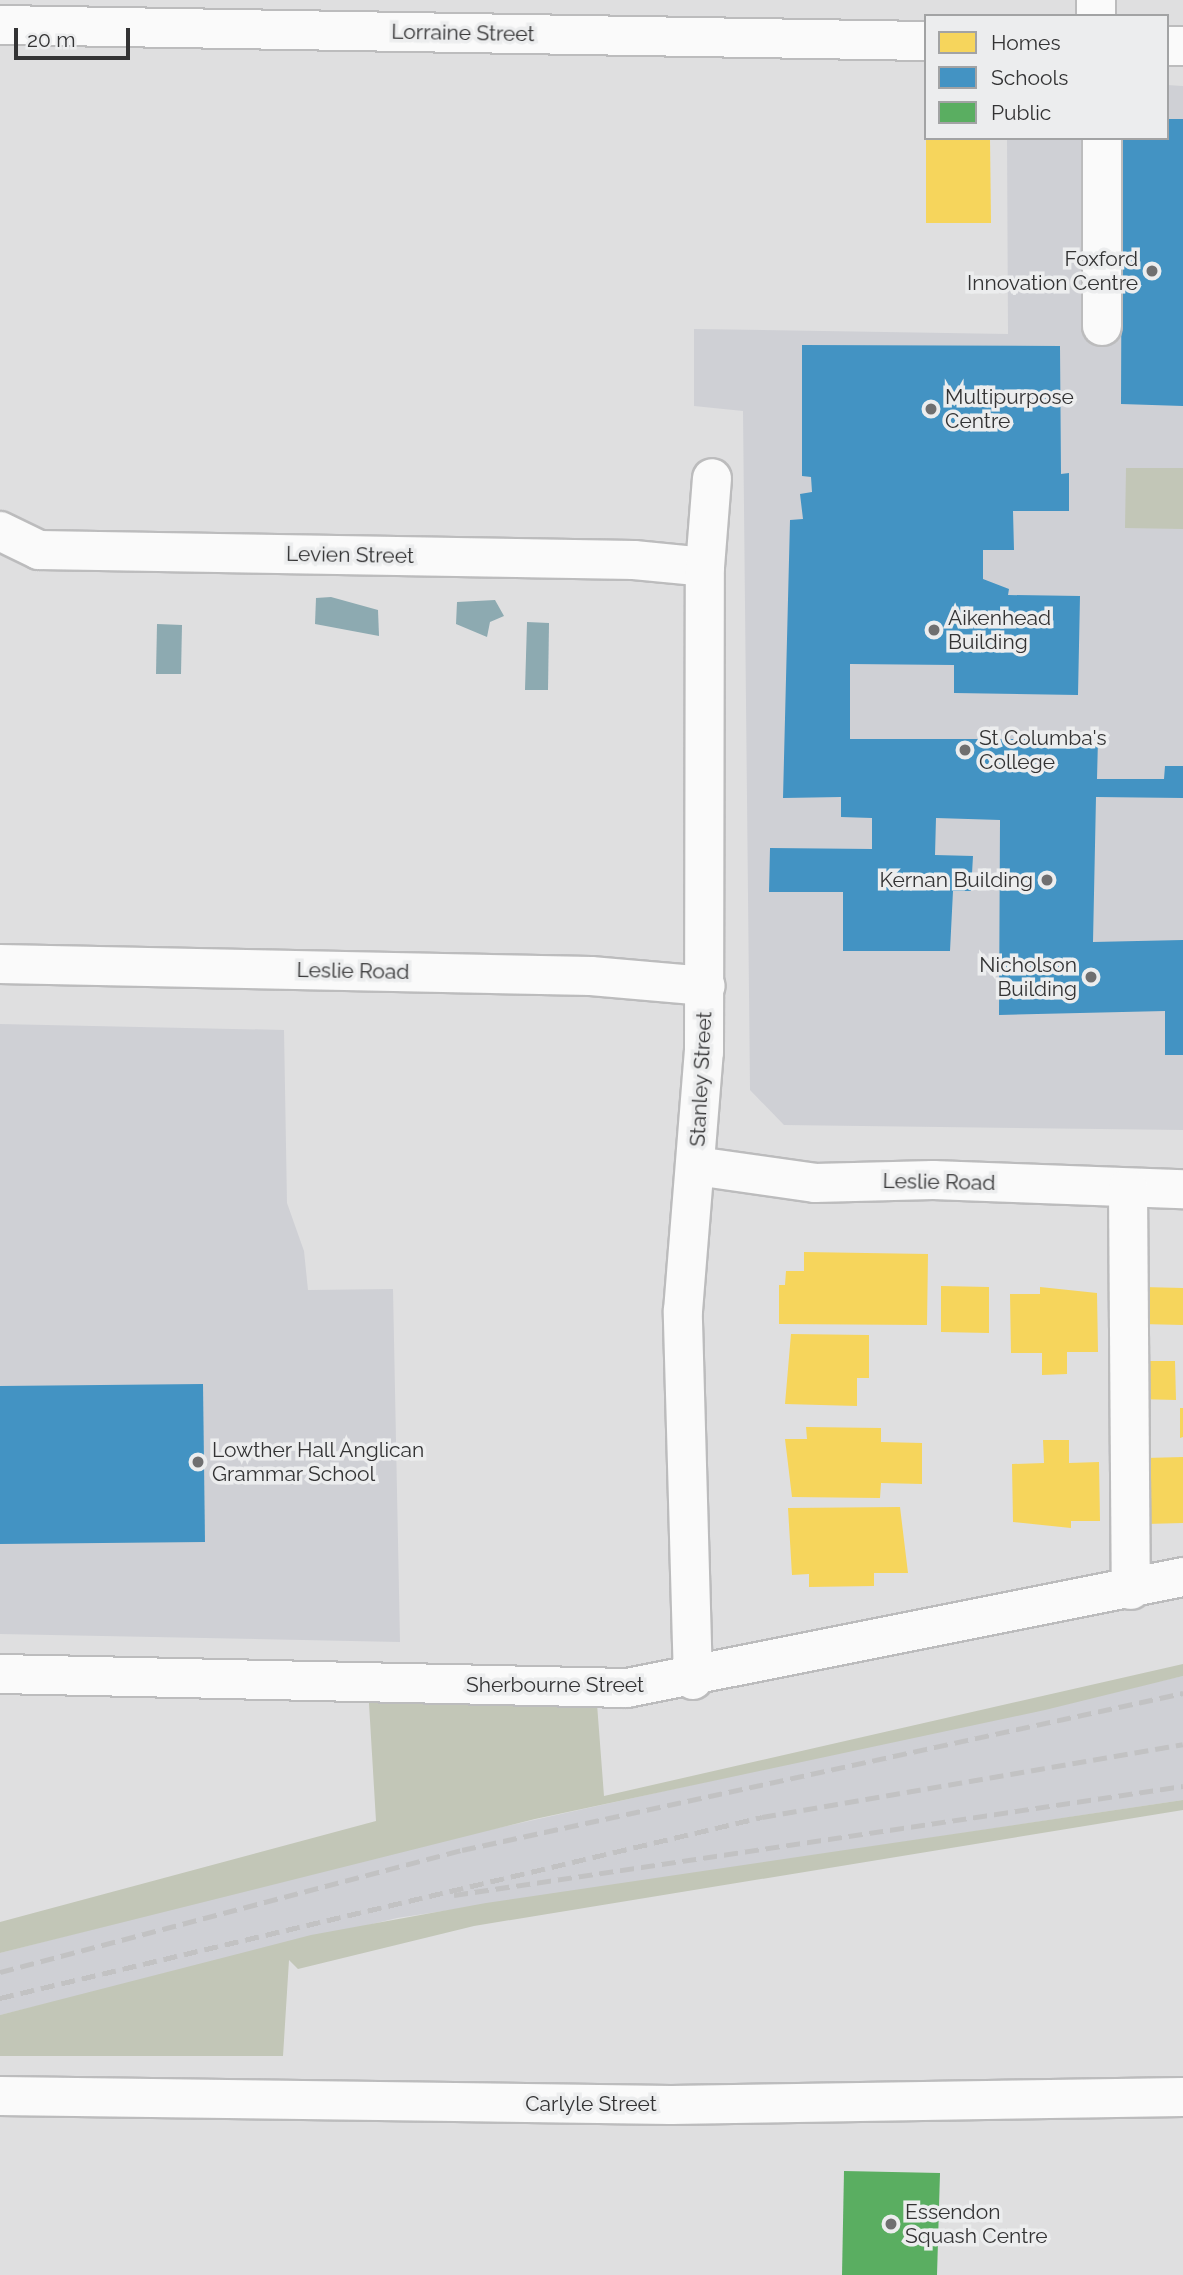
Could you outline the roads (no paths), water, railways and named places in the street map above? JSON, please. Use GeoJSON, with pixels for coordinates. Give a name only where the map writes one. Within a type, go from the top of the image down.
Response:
{"type":"FeatureCollection","features":[{"type":"Feature","properties":{"kind":"street"},"geometry":{"type":"LineString","coordinates":[[0,18],[4,0]]}},
{"type":"Feature","properties":{"kind":"street","name":"Lorraine Street"},"geometry":{"type":"LineString","coordinates":[[0,24],[924,41]]}},
{"type":"Feature","properties":{"kind":"street"},"geometry":{"type":"LineString","coordinates":[[1102,140],[1102,326]]}},
{"type":"Feature","properties":{"kind":"street","name":"Stanley Street"},"geometry":{"type":"LineString","coordinates":[[693,1680],[683,1311],[696,1166],[706,986],[705,567],[712,478]]}},
{"type":"Feature","properties":{"kind":"street","name":"Levien Street"},"geometry":{"type":"LineString","coordinates":[[0,531],[39,550],[634,560],[705,567]]}},
{"type":"Feature","properties":{"kind":"street","name":"Leslie Road"},"geometry":{"type":"LineString","coordinates":[[0,964],[591,976],[706,986]]}},
{"type":"Feature","properties":{"kind":"street","name":"Leslie Road"},"geometry":{"type":"LineString","coordinates":[[696,1166],[815,1183],[933,1180],[1183,1189]]}},
{"type":"Feature","properties":{"kind":"street"},"geometry":{"type":"LineString","coordinates":[[1128,1188],[1130,1590]]}},
{"type":"Feature","properties":{"kind":"street","name":"Sherbourne Street"},"geometry":{"type":"LineString","coordinates":[[0,1674],[627,1688],[693,1680],[1183,1577]]}},
{"type":"Feature","properties":{"kind":"street","name":"Carlyle Street"},"geometry":{"type":"LineString","coordinates":[[0,2096],[617,2105],[1183,2097]]}},
{"type":"Feature","properties":{"kind":"water"},"geometry":{"type":"Polygon","coordinates":[[[331,597],[378,610],[379,636],[315,624],[316,598],[331,597]]]}},
{"type":"Feature","properties":{"kind":"water"},"geometry":{"type":"Polygon","coordinates":[[[495,600],[504,616],[490,622],[487,637],[456,624],[457,602],[495,600]]]}},
{"type":"Feature","properties":{"kind":"water"},"geometry":{"type":"Polygon","coordinates":[[[527,622],[549,623],[548,690],[525,690],[527,622]]]}},
{"type":"Feature","properties":{"kind":"water"},"geometry":{"type":"Polygon","coordinates":[[[157,624],[182,625],[181,674],[156,674],[157,624]]]}},
{"type":"Feature","properties":{"kind":"railway"},"geometry":{"type":"LineString","coordinates":[[0,1972],[462,1850],[1183,1693]]}},
{"type":"Feature","properties":{"kind":"railway"},"geometry":{"type":"LineString","coordinates":[[0,1998],[762,1817],[1183,1744]]}},
{"type":"Feature","properties":{"kind":"railway"},"geometry":{"type":"LineString","coordinates":[[454,1895],[1183,1786]]}},
{"type":"Feature","properties":{"kind":"place","name":"Foxford Innovation Centre"},"geometry":{"type":"Point","coordinates":[1152,271]}},
{"type":"Feature","properties":{"kind":"place","name":"Multipurpose Centre"},"geometry":{"type":"Point","coordinates":[931,409]}},
{"type":"Feature","properties":{"kind":"place","name":"Aikenhead Building"},"geometry":{"type":"Point","coordinates":[934,630]}},
{"type":"Feature","properties":{"kind":"place","name":"St Columba's College"},"geometry":{"type":"Point","coordinates":[965,750]}},
{"type":"Feature","properties":{"kind":"place","name":"Kernan Building"},"geometry":{"type":"Point","coordinates":[1047,880]}},
{"type":"Feature","properties":{"kind":"place","name":"Nicholson Building"},"geometry":{"type":"Point","coordinates":[1091,977]}},
{"type":"Feature","properties":{"kind":"place","name":"Lowther Hall Anglican Grammar School"},"geometry":{"type":"Point","coordinates":[198,1462]}},
{"type":"Feature","properties":{"kind":"place","name":"Essendon Squash Centre"},"geometry":{"type":"Point","coordinates":[891,2224]}}]}
